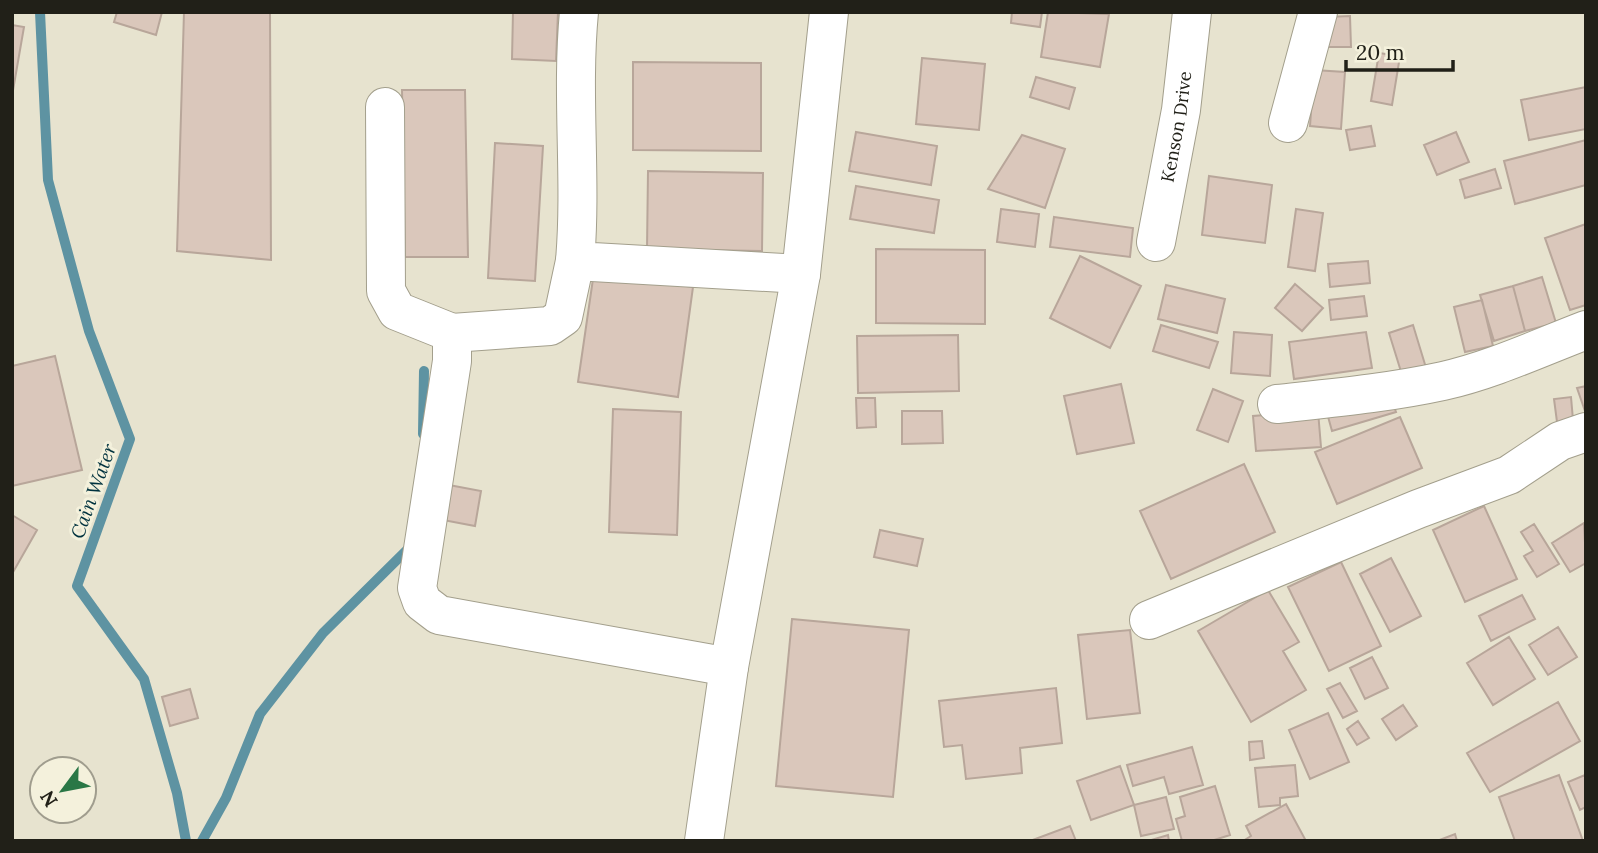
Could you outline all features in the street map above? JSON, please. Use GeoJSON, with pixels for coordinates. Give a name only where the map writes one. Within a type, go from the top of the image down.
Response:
{"type":"FeatureCollection","features":[{"type":"Feature","properties":{"kind":"street"},"geometry":{"type":"LineString","coordinates":[[385,107],[386,291],[397,311],[452,332],[550,326],[564,317],[575,261],[575,90],[579,12]]}},
{"type":"Feature","properties":{"kind":"street"},"geometry":{"type":"LineString","coordinates":[[704,841],[729,667],[800,274],[829,12]]}},
{"type":"Feature","properties":{"kind":"street","name":"Kenson Drive"},"geometry":{"type":"LineString","coordinates":[[1156,242],[1181,110],[1192,12]]}},
{"type":"Feature","properties":{"kind":"street"},"geometry":{"type":"LineString","coordinates":[[1289,122],[1318,12]]}},
{"type":"Feature","properties":{"kind":"street"},"geometry":{"type":"LineString","coordinates":[[575,261],[800,274]]}},
{"type":"Feature","properties":{"kind":"street"},"geometry":{"type":"LineString","coordinates":[[1277,404],[1443,381],[1586,330]]}},
{"type":"Feature","properties":{"kind":"street"},"geometry":{"type":"LineString","coordinates":[[452,332],[452,361],[417,588],[422,602],[439,615],[729,667]]}},
{"type":"Feature","properties":{"kind":"street"},"geometry":{"type":"LineString","coordinates":[[1149,620],[1418,509],[1509,475],[1560,441],[1586,432]]}},
{"type":"Feature","properties":{"kind":"building"},"geometry":{"type":"Polygon","coordinates":[[[117,12],[162,12],[156,35],[114,22],[117,12]]]}},
{"type":"Feature","properties":{"kind":"building"},"geometry":{"type":"Polygon","coordinates":[[[184,12],[270,12],[271,260],[177,251],[184,12]]]}},
{"type":"Feature","properties":{"kind":"building"},"geometry":{"type":"Polygon","coordinates":[[[513,12],[558,12],[556,61],[512,59],[513,12]]]}},
{"type":"Feature","properties":{"kind":"building"},"geometry":{"type":"Polygon","coordinates":[[[1012,12],[1042,12],[1040,27],[1011,23],[1012,12]]]}},
{"type":"Feature","properties":{"kind":"building"},"geometry":{"type":"Polygon","coordinates":[[[1048,12],[1109,14],[1100,67],[1041,57],[1048,12]]]}},
{"type":"Feature","properties":{"kind":"building"},"geometry":{"type":"Polygon","coordinates":[[[1350,16],[1351,47],[1327,47],[1327,17],[1350,16]]]}},
{"type":"Feature","properties":{"kind":"building"},"geometry":{"type":"Polygon","coordinates":[[[12,25],[24,27],[12,96],[12,25]]]}},
{"type":"Feature","properties":{"kind":"building"},"geometry":{"type":"Polygon","coordinates":[[[1379,53],[1400,56],[1392,105],[1371,101],[1379,53]]]}},
{"type":"Feature","properties":{"kind":"building"},"geometry":{"type":"Polygon","coordinates":[[[922,58],[985,64],[979,130],[916,124],[922,58]]]}},
{"type":"Feature","properties":{"kind":"building"},"geometry":{"type":"Polygon","coordinates":[[[633,62],[761,63],[761,151],[633,150],[633,62]]]}},
{"type":"Feature","properties":{"kind":"building"},"geometry":{"type":"Polygon","coordinates":[[[1314,70],[1345,72],[1341,129],[1310,126],[1314,70]]]}},
{"type":"Feature","properties":{"kind":"building"},"geometry":{"type":"Polygon","coordinates":[[[1036,77],[1075,88],[1069,109],[1030,97],[1036,77]]]}},
{"type":"Feature","properties":{"kind":"building"},"geometry":{"type":"Polygon","coordinates":[[[1586,87],[1586,129],[1529,140],[1521,100],[1586,87]]]}},
{"type":"Feature","properties":{"kind":"building"},"geometry":{"type":"Polygon","coordinates":[[[402,90],[465,90],[468,257],[405,257],[402,90]]]}},
{"type":"Feature","properties":{"kind":"building"},"geometry":{"type":"Polygon","coordinates":[[[1371,126],[1375,146],[1350,150],[1346,130],[1371,126]]]}},
{"type":"Feature","properties":{"kind":"building"},"geometry":{"type":"Polygon","coordinates":[[[856,132],[937,146],[931,185],[849,171],[856,132]]]}},
{"type":"Feature","properties":{"kind":"building"},"geometry":{"type":"Polygon","coordinates":[[[1456,132],[1469,162],[1437,175],[1424,145],[1456,132]]]}},
{"type":"Feature","properties":{"kind":"building"},"geometry":{"type":"Polygon","coordinates":[[[1022,135],[1065,149],[1045,208],[988,189],[1022,135]]]}},
{"type":"Feature","properties":{"kind":"building"},"geometry":{"type":"Polygon","coordinates":[[[1586,140],[1586,185],[1515,204],[1504,161],[1586,140]]]}},
{"type":"Feature","properties":{"kind":"building"},"geometry":{"type":"Polygon","coordinates":[[[495,143],[543,146],[535,281],[488,278],[495,143]]]}},
{"type":"Feature","properties":{"kind":"building"},"geometry":{"type":"Polygon","coordinates":[[[1495,169],[1501,188],[1465,198],[1460,180],[1495,169]]]}},
{"type":"Feature","properties":{"kind":"building"},"geometry":{"type":"Polygon","coordinates":[[[648,171],[763,173],[762,251],[647,249],[648,171]]]}},
{"type":"Feature","properties":{"kind":"building"},"geometry":{"type":"Polygon","coordinates":[[[1209,176],[1272,185],[1265,243],[1202,235],[1209,176]]]}},
{"type":"Feature","properties":{"kind":"building"},"geometry":{"type":"Polygon","coordinates":[[[856,186],[939,200],[934,233],[850,219],[856,186]]]}},
{"type":"Feature","properties":{"kind":"building"},"geometry":{"type":"Polygon","coordinates":[[[1001,209],[1039,214],[1035,247],[997,242],[1001,209]]]}},
{"type":"Feature","properties":{"kind":"building"},"geometry":{"type":"Polygon","coordinates":[[[1296,209],[1323,213],[1315,271],[1288,267],[1296,209]]]}},
{"type":"Feature","properties":{"kind":"building"},"geometry":{"type":"Polygon","coordinates":[[[1054,217],[1133,228],[1130,257],[1050,247],[1054,217]]]}},
{"type":"Feature","properties":{"kind":"building"},"geometry":{"type":"Polygon","coordinates":[[[1586,224],[1586,305],[1570,310],[1545,238],[1586,224]]]}},
{"type":"Feature","properties":{"kind":"building"},"geometry":{"type":"Polygon","coordinates":[[[876,249],[985,250],[985,324],[876,323],[876,249]]]}},
{"type":"Feature","properties":{"kind":"building"},"geometry":{"type":"Polygon","coordinates":[[[1080,256],[1141,286],[1110,348],[1050,318],[1080,256]]]}},
{"type":"Feature","properties":{"kind":"building"},"geometry":{"type":"Polygon","coordinates":[[[1368,261],[1370,283],[1330,287],[1328,264],[1368,261]]]}},
{"type":"Feature","properties":{"kind":"building"},"geometry":{"type":"Polygon","coordinates":[[[594,272],[693,287],[678,397],[578,382],[594,272]]]}},
{"type":"Feature","properties":{"kind":"building"},"geometry":{"type":"Polygon","coordinates":[[[1542,277],[1556,323],[1525,331],[1513,286],[1542,277]]]}},
{"type":"Feature","properties":{"kind":"building"},"geometry":{"type":"Polygon","coordinates":[[[1295,284],[1323,308],[1302,331],[1275,308],[1295,284]]]}},
{"type":"Feature","properties":{"kind":"building"},"geometry":{"type":"Polygon","coordinates":[[[1166,285],[1225,299],[1217,333],[1158,319],[1166,285]]]}},
{"type":"Feature","properties":{"kind":"building"},"geometry":{"type":"Polygon","coordinates":[[[1513,286],[1525,331],[1494,341],[1480,295],[1513,286]]]}},
{"type":"Feature","properties":{"kind":"building"},"geometry":{"type":"Polygon","coordinates":[[[1364,296],[1367,316],[1331,320],[1329,300],[1364,296]]]}},
{"type":"Feature","properties":{"kind":"building"},"geometry":{"type":"Polygon","coordinates":[[[1482,300],[1493,346],[1465,352],[1454,307],[1482,300]]]}},
{"type":"Feature","properties":{"kind":"building"},"geometry":{"type":"Polygon","coordinates":[[[1161,325],[1218,342],[1209,368],[1153,351],[1161,325]]]}},
{"type":"Feature","properties":{"kind":"building"},"geometry":{"type":"Polygon","coordinates":[[[1413,325],[1427,371],[1403,378],[1389,333],[1413,325]]]}},
{"type":"Feature","properties":{"kind":"building"},"geometry":{"type":"Polygon","coordinates":[[[1234,332],[1272,335],[1270,376],[1231,373],[1234,332]]]}},
{"type":"Feature","properties":{"kind":"building"},"geometry":{"type":"Polygon","coordinates":[[[1366,332],[1372,368],[1294,379],[1289,342],[1366,332]]]}},
{"type":"Feature","properties":{"kind":"building"},"geometry":{"type":"Polygon","coordinates":[[[958,335],[959,391],[858,393],[857,336],[958,335]]]}},
{"type":"Feature","properties":{"kind":"building"},"geometry":{"type":"Polygon","coordinates":[[[55,356],[82,470],[12,486],[12,366],[55,356]]]}},
{"type":"Feature","properties":{"kind":"building"},"geometry":{"type":"Polygon","coordinates":[[[1121,384],[1134,443],[1077,454],[1064,396],[1121,384]]]}},
{"type":"Feature","properties":{"kind":"building"},"geometry":{"type":"Polygon","coordinates":[[[1586,386],[1586,414],[1577,388],[1586,386]]]}},
{"type":"Feature","properties":{"kind":"building"},"geometry":{"type":"Polygon","coordinates":[[[1213,389],[1243,401],[1228,442],[1197,430],[1213,389]]]}},
{"type":"Feature","properties":{"kind":"building"},"geometry":{"type":"Polygon","coordinates":[[[1390,395],[1396,412],[1332,431],[1327,413],[1390,395]]]}},
{"type":"Feature","properties":{"kind":"building"},"geometry":{"type":"Polygon","coordinates":[[[1571,397],[1573,420],[1557,422],[1554,399],[1571,397]]]}},
{"type":"Feature","properties":{"kind":"building"},"geometry":{"type":"Polygon","coordinates":[[[856,398],[875,398],[876,427],[857,428],[856,398]]]}},
{"type":"Feature","properties":{"kind":"building"},"geometry":{"type":"Polygon","coordinates":[[[613,409],[681,412],[677,535],[609,532],[613,409]]]}},
{"type":"Feature","properties":{"kind":"building"},"geometry":{"type":"Polygon","coordinates":[[[902,411],[942,411],[943,443],[902,444],[902,411]]]}},
{"type":"Feature","properties":{"kind":"building"},"geometry":{"type":"Polygon","coordinates":[[[1318,411],[1321,447],[1256,451],[1253,416],[1318,411]]]}},
{"type":"Feature","properties":{"kind":"building"},"geometry":{"type":"Polygon","coordinates":[[[1400,417],[1422,468],[1337,504],[1315,452],[1400,417]]]}},
{"type":"Feature","properties":{"kind":"building"},"geometry":{"type":"Polygon","coordinates":[[[1244,464],[1275,532],[1171,579],[1140,511],[1244,464]]]}},
{"type":"Feature","properties":{"kind":"building"},"geometry":{"type":"Polygon","coordinates":[[[449,485],[481,491],[475,526],[443,520],[449,485]]]}},
{"type":"Feature","properties":{"kind":"building"},"geometry":{"type":"Polygon","coordinates":[[[1484,506],[1517,579],[1465,602],[1433,530],[1484,506]]]}},
{"type":"Feature","properties":{"kind":"building"},"geometry":{"type":"Polygon","coordinates":[[[12,515],[37,530],[12,574],[12,515]]]}},
{"type":"Feature","properties":{"kind":"building"},"geometry":{"type":"Polygon","coordinates":[[[1584,523],[1586,563],[1570,572],[1552,543],[1584,523]]]}},
{"type":"Feature","properties":{"kind":"building"},"geometry":{"type":"Polygon","coordinates":[[[1534,524],[1559,564],[1537,577],[1524,556],[1533,551],[1521,532],[1534,524]]]}},
{"type":"Feature","properties":{"kind":"building"},"geometry":{"type":"Polygon","coordinates":[[[880,530],[923,539],[917,566],[874,557],[880,530]]]}},
{"type":"Feature","properties":{"kind":"building"},"geometry":{"type":"Polygon","coordinates":[[[1391,558],[1421,616],[1390,632],[1360,574],[1391,558]]]}},
{"type":"Feature","properties":{"kind":"building"},"geometry":{"type":"Polygon","coordinates":[[[1341,562],[1381,646],[1329,671],[1288,587],[1341,562]]]}},
{"type":"Feature","properties":{"kind":"building"},"geometry":{"type":"Polygon","coordinates":[[[1268,590],[1299,642],[1283,651],[1306,690],[1251,722],[1198,631],[1268,590]]]}},
{"type":"Feature","properties":{"kind":"building"},"geometry":{"type":"Polygon","coordinates":[[[1522,595],[1535,619],[1491,641],[1479,616],[1522,595]]]}},
{"type":"Feature","properties":{"kind":"building"},"geometry":{"type":"Polygon","coordinates":[[[792,619],[909,630],[893,797],[776,786],[792,619]]]}},
{"type":"Feature","properties":{"kind":"building"},"geometry":{"type":"Polygon","coordinates":[[[1558,627],[1577,657],[1548,675],[1529,645],[1558,627]]]}},
{"type":"Feature","properties":{"kind":"building"},"geometry":{"type":"Polygon","coordinates":[[[1130,630],[1140,713],[1087,719],[1078,635],[1130,630]]]}},
{"type":"Feature","properties":{"kind":"building"},"geometry":{"type":"Polygon","coordinates":[[[1509,637],[1535,679],[1493,705],[1467,663],[1509,637]]]}},
{"type":"Feature","properties":{"kind":"building"},"geometry":{"type":"Polygon","coordinates":[[[1372,657],[1388,688],[1365,699],[1350,668],[1372,657]]]}},
{"type":"Feature","properties":{"kind":"building"},"geometry":{"type":"Polygon","coordinates":[[[1340,683],[1357,711],[1343,718],[1327,689],[1340,683]]]}},
{"type":"Feature","properties":{"kind":"building"},"geometry":{"type":"Polygon","coordinates":[[[1056,688],[1062,743],[1020,748],[1022,773],[966,779],[962,745],[944,747],[939,701],[1056,688]]]}},
{"type":"Feature","properties":{"kind":"building"},"geometry":{"type":"Polygon","coordinates":[[[190,689],[198,718],[170,726],[162,697],[190,689]]]}},
{"type":"Feature","properties":{"kind":"building"},"geometry":{"type":"Polygon","coordinates":[[[1558,702],[1580,741],[1490,792],[1467,753],[1558,702]]]}},
{"type":"Feature","properties":{"kind":"building"},"geometry":{"type":"Polygon","coordinates":[[[1403,705],[1417,726],[1396,740],[1382,719],[1403,705]]]}},
{"type":"Feature","properties":{"kind":"building"},"geometry":{"type":"Polygon","coordinates":[[[1328,713],[1349,762],[1310,779],[1289,730],[1328,713]]]}},
{"type":"Feature","properties":{"kind":"building"},"geometry":{"type":"Polygon","coordinates":[[[1358,721],[1369,738],[1357,745],[1347,729],[1358,721]]]}},
{"type":"Feature","properties":{"kind":"building"},"geometry":{"type":"Polygon","coordinates":[[[1262,741],[1264,758],[1250,760],[1249,742],[1262,741]]]}},
{"type":"Feature","properties":{"kind":"building"},"geometry":{"type":"Polygon","coordinates":[[[1192,747],[1203,785],[1169,794],[1164,777],[1133,786],[1127,765],[1192,747]]]}},
{"type":"Feature","properties":{"kind":"building"},"geometry":{"type":"Polygon","coordinates":[[[1295,765],[1298,796],[1280,798],[1280,805],[1259,807],[1255,768],[1295,765]]]}},
{"type":"Feature","properties":{"kind":"building"},"geometry":{"type":"Polygon","coordinates":[[[1120,766],[1134,805],[1091,820],[1077,781],[1120,766]]]}},
{"type":"Feature","properties":{"kind":"building"},"geometry":{"type":"Polygon","coordinates":[[[1559,775],[1583,841],[1515,841],[1499,797],[1559,775]]]}},
{"type":"Feature","properties":{"kind":"building"},"geometry":{"type":"Polygon","coordinates":[[[1585,775],[1586,807],[1580,810],[1568,782],[1585,775]]]}},
{"type":"Feature","properties":{"kind":"building"},"geometry":{"type":"Polygon","coordinates":[[[1215,786],[1230,835],[1211,841],[1182,841],[1176,819],[1185,816],[1180,797],[1215,786]]]}},
{"type":"Feature","properties":{"kind":"building"},"geometry":{"type":"Polygon","coordinates":[[[1166,797],[1174,829],[1141,836],[1134,805],[1166,797]]]}},
{"type":"Feature","properties":{"kind":"building"},"geometry":{"type":"Polygon","coordinates":[[[1286,804],[1306,841],[1243,841],[1251,836],[1246,826],[1286,804]]]}},
{"type":"Feature","properties":{"kind":"building"},"geometry":{"type":"Polygon","coordinates":[[[1070,826],[1076,841],[1030,841],[1070,826]]]}},
{"type":"Feature","properties":{"kind":"building"},"geometry":{"type":"Polygon","coordinates":[[[1455,834],[1457,841],[1437,841],[1455,834]]]}},
{"type":"Feature","properties":{"kind":"building"},"geometry":{"type":"Polygon","coordinates":[[[1168,835],[1169,841],[1148,841],[1168,835]]]}},
{"type":"Feature","properties":{"kind":"waterway","name":"Cain Water"},"geometry":{"type":"LineString","coordinates":[[40,12],[48,180],[89,331],[130,439],[77,586],[144,679],[177,793],[186,841]]}},
{"type":"Feature","properties":{"kind":"waterway"},"geometry":{"type":"LineString","coordinates":[[423,434],[424,371]]}},
{"type":"Feature","properties":{"kind":"waterway"},"geometry":{"type":"LineString","coordinates":[[202,841],[226,798],[260,714],[323,633],[412,545]]}}]}
